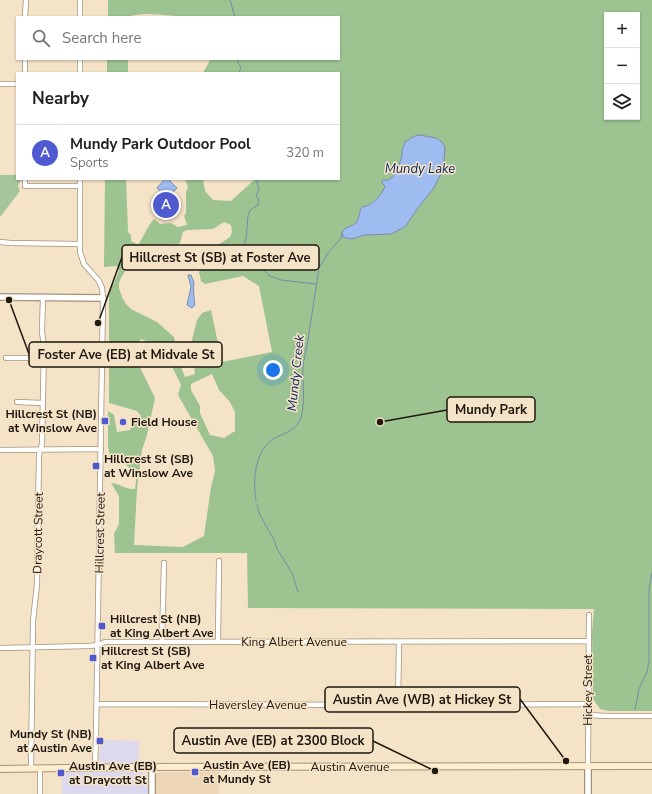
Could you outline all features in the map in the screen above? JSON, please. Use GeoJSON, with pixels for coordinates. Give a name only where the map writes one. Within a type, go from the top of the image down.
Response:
{"type":"FeatureCollection","features":[{"type":"Feature","properties":{"kind":"main road","name":"Austin Avenue"},"geometry":{"type":"LineString","coordinates":[[0,769],[652,766]]}},
{"type":"Feature","properties":{"kind":"street"},"geometry":{"type":"LineString","coordinates":[[26,0],[26,16]]}},
{"type":"Feature","properties":{"kind":"street"},"geometry":{"type":"LineString","coordinates":[[80,0],[80,16]]}},
{"type":"Feature","properties":{"kind":"street"},"geometry":{"type":"LineString","coordinates":[[25,60],[25,72]]}},
{"type":"Feature","properties":{"kind":"street"},"geometry":{"type":"LineString","coordinates":[[80,60],[80,72]]}},
{"type":"Feature","properties":{"kind":"street"},"geometry":{"type":"LineString","coordinates":[[0,84],[16,84]]}},
{"type":"Feature","properties":{"kind":"street"},"geometry":{"type":"LineString","coordinates":[[25,180],[25,186],[80,186]]}},
{"type":"Feature","properties":{"kind":"street","name":"Hillcrest Street"},"geometry":{"type":"LineString","coordinates":[[80,180],[80,252],[82,260],[87,268],[99,281],[102,288],[103,298],[95,768]]}},
{"type":"Feature","properties":{"kind":"street"},"geometry":{"type":"LineString","coordinates":[[0,242],[79,244]]}},
{"type":"Feature","properties":{"kind":"street"},"geometry":{"type":"LineString","coordinates":[[0,297],[103,298]]}},
{"type":"Feature","properties":{"kind":"street","name":"Draycott Street"},"geometry":{"type":"LineString","coordinates":[[31,769],[33,647],[37,587],[39,454],[42,444],[44,358],[42,332],[43,297]]}},
{"type":"Feature","properties":{"kind":"street"},"geometry":{"type":"LineString","coordinates":[[6,358],[44,358]]}},
{"type":"Feature","properties":{"kind":"street"},"geometry":{"type":"LineString","coordinates":[[17,402],[42,403]]}},
{"type":"Feature","properties":{"kind":"street"},"geometry":{"type":"LineString","coordinates":[[0,450],[101,449]]}},
{"type":"Feature","properties":{"kind":"street"},"geometry":{"type":"LineString","coordinates":[[218,642],[219,561]]}},
{"type":"Feature","properties":{"kind":"street"},"geometry":{"type":"LineString","coordinates":[[162,642],[164,564]]}},
{"type":"Feature","properties":{"kind":"street","name":"Hickey Street"},"geometry":{"type":"LineString","coordinates":[[588,766],[589,615]]}},
{"type":"Feature","properties":{"kind":"street","name":"King Albert Avenue"},"geometry":{"type":"LineString","coordinates":[[0,648],[98,645],[105,642],[588,641]]}},
{"type":"Feature","properties":{"kind":"street"},"geometry":{"type":"LineString","coordinates":[[398,705],[399,642]]}},
{"type":"Feature","properties":{"kind":"street","name":"Haversley Avenue"},"geometry":{"type":"LineString","coordinates":[[97,704],[588,704]]}},
{"type":"Feature","properties":{"kind":"street"},"geometry":{"type":"LineString","coordinates":[[588,715],[652,716]]}},
{"type":"Feature","properties":{"kind":"street"},"geometry":{"type":"LineString","coordinates":[[588,766],[588,794]]}},
{"type":"Feature","properties":{"kind":"street"},"geometry":{"type":"LineString","coordinates":[[40,768],[40,794]]}},
{"type":"Feature","properties":{"kind":"street"},"geometry":{"type":"LineString","coordinates":[[152,768],[152,794]]}},
{"type":"Feature","properties":{"kind":"shaded area"},"geometry":{"type":"Polygon","coordinates":[[[101,740],[139,741],[139,763],[101,763],[99,758],[101,740]]]}},
{"type":"Feature","properties":{"kind":"shaded area"},"geometry":{"type":"Polygon","coordinates":[[[62,772],[146,773],[148,777],[148,794],[62,794],[62,772]]]}},
{"type":"Feature","properties":{"kind":"shaded area"},"geometry":{"type":"Polygon","coordinates":[[[159,772],[219,772],[219,794],[156,794],[156,774],[159,772]]]}},
{"type":"Feature","properties":{"kind":"green space"},"geometry":{"type":"Polygon","coordinates":[[[108,0],[652,0],[652,711],[609,711],[600,709],[593,699],[592,631],[594,609],[248,608],[247,553],[115,553],[114,534],[119,524],[119,496],[111,483],[135,489],[137,476],[130,476],[129,468],[119,457],[111,462],[108,446],[108,411],[114,415],[117,432],[130,430],[134,421],[141,416],[137,411],[109,403],[109,291],[119,271],[117,266],[104,267],[105,180],[126,180],[128,232],[131,235],[131,241],[138,245],[154,219],[160,224],[171,223],[178,227],[187,225],[184,216],[186,213],[186,192],[188,187],[185,180],[203,180],[205,191],[213,200],[231,201],[254,180],[340,180],[340,72],[204,72],[209,60],[340,60],[340,16],[173,16],[146,14],[131,16],[108,16],[108,0]],[[417,135],[405,144],[397,171],[386,181],[384,185],[385,188],[378,199],[366,206],[355,224],[349,227],[346,238],[355,238],[364,235],[391,234],[405,227],[433,189],[441,174],[445,152],[439,140],[436,138],[417,135]],[[224,222],[213,229],[187,230],[183,232],[180,243],[174,245],[168,244],[147,256],[141,255],[138,247],[119,283],[122,297],[131,309],[157,322],[174,337],[180,364],[185,377],[195,374],[191,344],[197,320],[202,313],[211,310],[222,362],[272,352],[259,286],[243,276],[205,284],[201,281],[199,272],[203,265],[205,254],[211,247],[230,237],[232,232],[231,225],[224,222]],[[141,339],[132,351],[155,398],[147,435],[142,450],[137,489],[134,545],[183,547],[204,536],[211,487],[215,471],[213,456],[178,395],[181,385],[161,344],[152,344],[141,339]],[[212,374],[191,384],[191,390],[200,406],[200,413],[210,435],[224,438],[235,431],[235,412],[230,402],[219,390],[212,374]]]}},
{"type":"Feature","properties":{"kind":"green space"},"geometry":{"type":"Polygon","coordinates":[[[107,60],[128,60],[128,72],[107,72],[107,60]]]}},
{"type":"Feature","properties":{"kind":"green space"},"geometry":{"type":"Polygon","coordinates":[[[0,175],[16,175],[16,180],[21,180],[18,186],[20,191],[0,217],[0,175]]]}},
{"type":"Feature","properties":{"kind":"water","name":"Mundy Lake"},"geometry":{"type":"Polygon","coordinates":[[[417,135],[436,138],[442,142],[445,147],[441,174],[433,189],[405,227],[391,234],[364,235],[351,239],[343,237],[342,232],[356,223],[362,207],[369,205],[382,193],[385,186],[382,181],[389,180],[396,173],[405,142],[417,135]]]}},
{"type":"Feature","properties":{"kind":"water"},"geometry":{"type":"Polygon","coordinates":[[[164,180],[169,180],[177,188],[170,195],[169,202],[163,201],[164,195],[157,188],[164,180]]]}},
{"type":"Feature","properties":{"kind":"water"},"geometry":{"type":"Polygon","coordinates":[[[188,275],[191,275],[194,283],[195,305],[192,308],[187,305],[191,287],[188,275]]]}},
{"type":"Feature","properties":{"kind":"waterway"},"geometry":{"type":"LineString","coordinates":[[230,0],[235,16]]}},
{"type":"Feature","properties":{"kind":"waterway"},"geometry":{"type":"LineString","coordinates":[[238,60],[241,68],[239,72]]}},
{"type":"Feature","properties":{"kind":"waterway"},"geometry":{"type":"LineString","coordinates":[[258,180],[259,189],[256,196],[259,200],[258,205],[250,210],[248,216],[246,239],[242,254],[244,258],[270,276],[281,280],[316,284]]}},
{"type":"Feature","properties":{"kind":"waterway","name":"Mundy Creek"},"geometry":{"type":"LineString","coordinates":[[256,501],[256,466],[263,450],[268,443],[296,426],[301,418],[303,404],[303,366],[319,268],[328,253],[341,238],[342,234]]}},
{"type":"Feature","properties":{"kind":"waterway","name":"Mundy Creek"},"geometry":{"type":"LineString","coordinates":[[257,505],[260,515],[274,540],[277,549],[292,573],[298,592]]}},
{"type":"Feature","properties":{"kind":"waterway"},"geometry":{"type":"LineString","coordinates":[[635,710],[639,689],[647,672],[649,661],[649,588],[652,573]]}},
{"type":"Feature","properties":{"kind":"place","name":"Mundy Park Outdoor Pool"},"geometry":{"type":"Point","coordinates":[166,205]}},
{"type":"Feature","properties":{"kind":"place","name":"Foster Ave (EB) at Midvale St"},"geometry":{"type":"Point","coordinates":[9,300]}},
{"type":"Feature","properties":{"kind":"place","name":"Hillcrest St (SB) at Foster Ave"},"geometry":{"type":"Point","coordinates":[98,323]}},
{"type":"Feature","properties":{"kind":"place","name":"Hillcrest St (NB) at Winslow Ave"},"geometry":{"type":"Point","coordinates":[105,421]}},
{"type":"Feature","properties":{"kind":"place","name":"Field House"},"geometry":{"type":"Point","coordinates":[123,422]}},
{"type":"Feature","properties":{"kind":"place","name":"Mundy Park"},"geometry":{"type":"Point","coordinates":[380,422]}},
{"type":"Feature","properties":{"kind":"place","name":"Hillcrest St (SB) at Winslow Ave"},"geometry":{"type":"Point","coordinates":[96,466]}},
{"type":"Feature","properties":{"kind":"place","name":"Hillcrest St (NB) at King Albert Ave"},"geometry":{"type":"Point","coordinates":[102,626]}},
{"type":"Feature","properties":{"kind":"place","name":"Hillcrest St (SB) at King Albert Ave"},"geometry":{"type":"Point","coordinates":[93,658]}},
{"type":"Feature","properties":{"kind":"place","name":"Mundy St (NB) at Austin Ave"},"geometry":{"type":"Point","coordinates":[100,741]}},
{"type":"Feature","properties":{"kind":"place","name":"Austin Ave (WB) at Hickey St"},"geometry":{"type":"Point","coordinates":[566,761]}},
{"type":"Feature","properties":{"kind":"place","name":"Austin Ave (EB) at 2300 Block"},"geometry":{"type":"Point","coordinates":[435,771]}},
{"type":"Feature","properties":{"kind":"place","name":"Austin Ave (EB) at Mundy St"},"geometry":{"type":"Point","coordinates":[195,772]}},
{"type":"Feature","properties":{"kind":"place","name":"Austin Ave (EB) at Draycott St"},"geometry":{"type":"Point","coordinates":[61,773]}}]}
